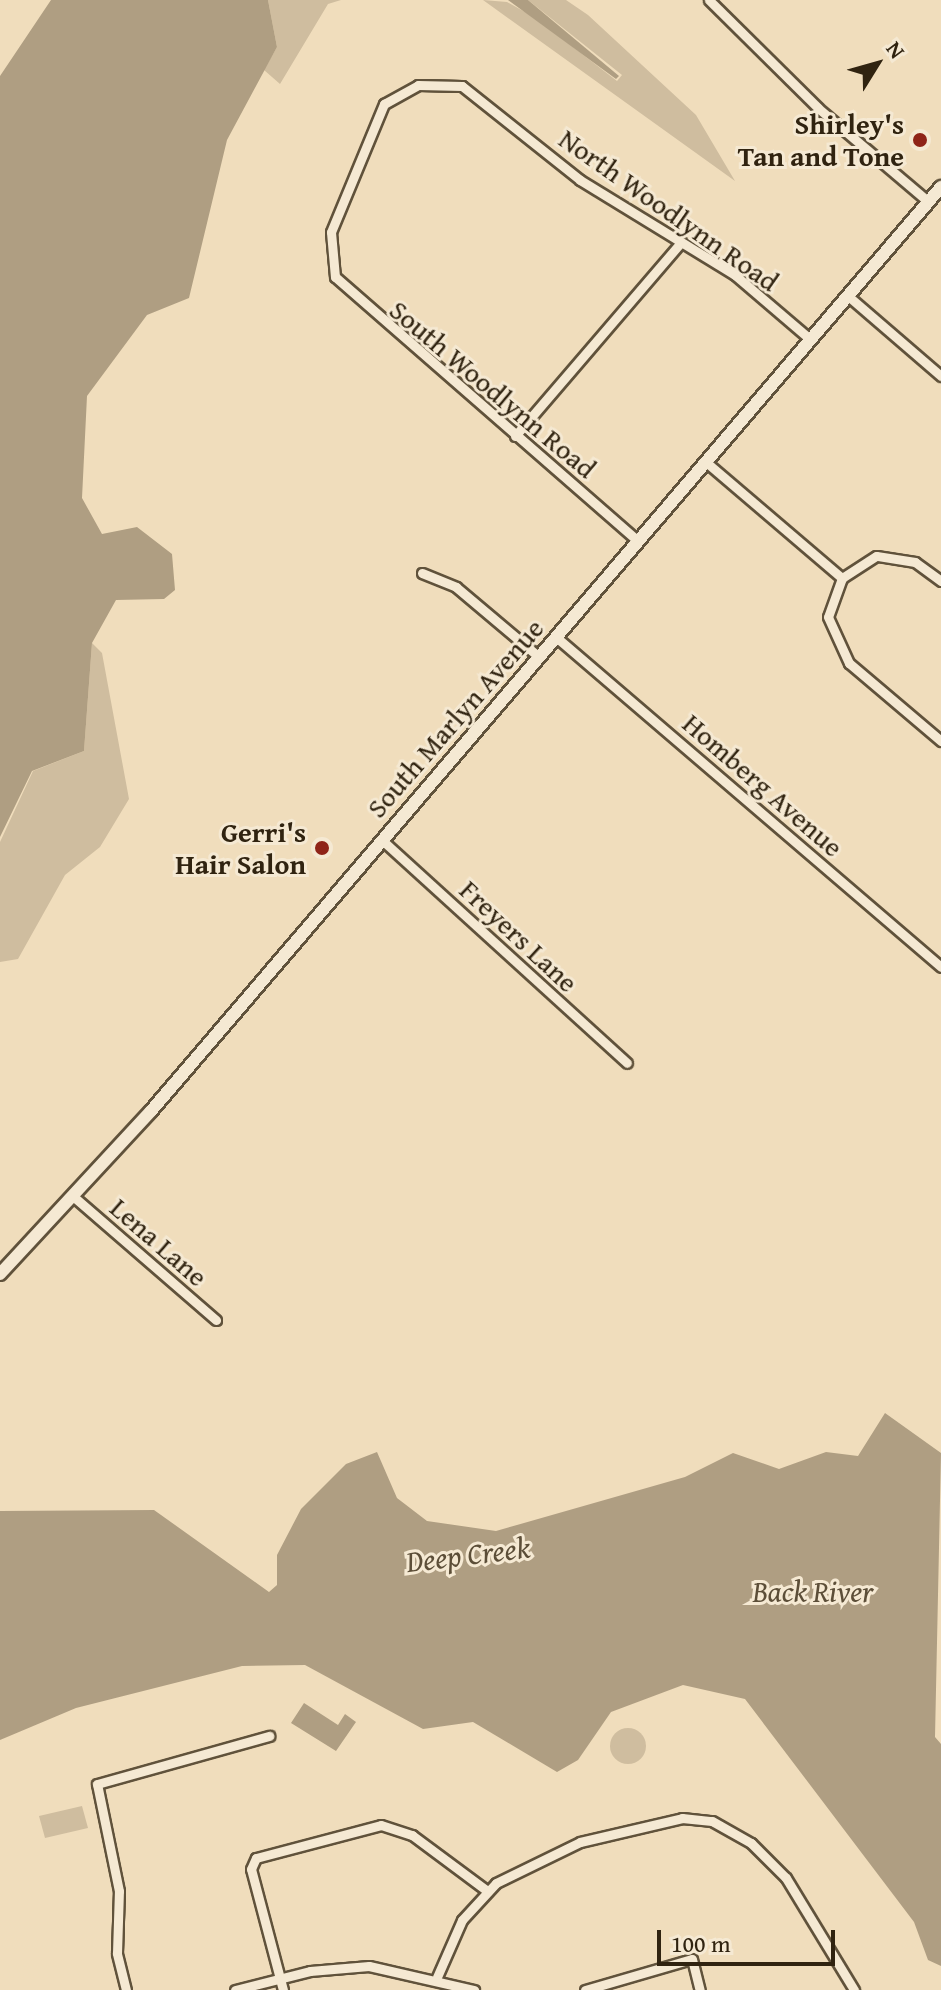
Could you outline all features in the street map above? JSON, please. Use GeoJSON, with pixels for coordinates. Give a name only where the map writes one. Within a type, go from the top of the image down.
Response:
{"type":"FeatureCollection","features":[{"type":"Feature","properties":{"kind":"street"},"geometry":{"type":"LineString","coordinates":[[709,0],[818,108],[929,202]]}},
{"type":"Feature","properties":{"kind":"street","name":"North Woodlynn Road"},"geometry":{"type":"LineString","coordinates":[[330,263],[331,232],[371,122],[393,96],[418,85],[449,83],[474,93],[580,180],[735,275],[810,339]]}},
{"type":"Feature","properties":{"kind":"street","name":"South Marlyn Avenue"},"geometry":{"type":"LineString","coordinates":[[0,1273],[74,1197],[941,187]]}},
{"type":"Feature","properties":{"kind":"street"},"geometry":{"type":"LineString","coordinates":[[515,436],[681,242]]}},
{"type":"Feature","properties":{"kind":"street","name":"South Woodlynn Road"},"geometry":{"type":"LineString","coordinates":[[330,263],[352,299],[638,541]]}},
{"type":"Feature","properties":{"kind":"street"},"geometry":{"type":"LineString","coordinates":[[847,295],[941,376]]}},
{"type":"Feature","properties":{"kind":"street"},"geometry":{"type":"LineString","coordinates":[[706,462],[842,578]]}},
{"type":"Feature","properties":{"kind":"street"},"geometry":{"type":"LineString","coordinates":[[941,581],[915,562],[890,556],[866,560],[842,578],[828,617],[838,649],[941,741]]}},
{"type":"Feature","properties":{"kind":"street"},"geometry":{"type":"LineString","coordinates":[[422,573],[456,587],[539,657]]}},
{"type":"Feature","properties":{"kind":"street","name":"Homberg Avenue"},"geometry":{"type":"LineString","coordinates":[[556,637],[941,967]]}},
{"type":"Feature","properties":{"kind":"street","name":"Freyers Lane"},"geometry":{"type":"LineString","coordinates":[[382,840],[627,1063]]}},
{"type":"Feature","properties":{"kind":"street","name":"Lena Lane"},"geometry":{"type":"LineString","coordinates":[[74,1197],[216,1320]]}},
{"type":"Feature","properties":{"kind":"street"},"geometry":{"type":"LineString","coordinates":[[126,1990],[117,1953],[119,1891],[97,1784],[131,1768],[269,1736]]}},
{"type":"Feature","properties":{"kind":"street"},"geometry":{"type":"LineString","coordinates":[[437,1977],[453,1935],[486,1890],[580,1842],[656,1822],[712,1821],[751,1843],[786,1878],[854,1990]]}},
{"type":"Feature","properties":{"kind":"street"},"geometry":{"type":"LineString","coordinates":[[283,1990],[251,1869],[267,1852],[381,1825],[412,1835],[486,1890]]}},
{"type":"Feature","properties":{"kind":"street"},"geometry":{"type":"LineString","coordinates":[[585,1990],[692,1959],[700,1990]]}},
{"type":"Feature","properties":{"kind":"street"},"geometry":{"type":"LineString","coordinates":[[235,1990],[279,1978],[369,1966],[437,1977],[474,1990]]}},
{"type":"Feature","properties":{"kind":"shaded area"},"geometry":{"type":"Polygon","coordinates":[[[268,0],[341,0],[328,4],[280,84],[264,70],[277,47],[268,0]]]}},
{"type":"Feature","properties":{"kind":"shaded area"},"geometry":{"type":"Polygon","coordinates":[[[483,0],[507,2],[534,17],[617,81],[622,75],[528,0],[566,0],[588,15],[696,115],[735,181],[483,0]]]}},
{"type":"Feature","properties":{"kind":"shaded area"},"geometry":{"type":"Polygon","coordinates":[[[92,643],[102,653],[129,799],[100,847],[65,875],[18,959],[0,962],[0,842],[33,771],[84,751],[92,643]]]}},
{"type":"Feature","properties":{"kind":"shaded area"},"geometry":{"type":"Polygon","coordinates":[[[628,1728],[640,1734],[646,1746],[640,1758],[628,1764],[616,1758],[610,1746],[616,1734],[628,1728]]]}},
{"type":"Feature","properties":{"kind":"shaded area"},"geometry":{"type":"Polygon","coordinates":[[[82,1806],[88,1828],[45,1838],[39,1816],[82,1806]]]}},
{"type":"Feature","properties":{"kind":"water"},"geometry":{"type":"Polygon","coordinates":[[[51,0],[268,0],[277,47],[227,140],[189,298],[147,315],[87,396],[82,498],[102,534],[137,527],[172,554],[175,590],[164,599],[116,600],[92,643],[84,751],[32,771],[0,837],[0,76],[51,0]]]}},
{"type":"Feature","properties":{"kind":"water"},"geometry":{"type":"Polygon","coordinates":[[[508,0],[528,0],[619,76],[616,79],[508,0]]]}},
{"type":"Feature","properties":{"kind":"water","name":"Back River"},"geometry":{"type":"Polygon","coordinates":[[[885,1413],[941,1453],[935,1737],[941,1744],[941,1966],[928,1960],[914,1922],[745,1699],[683,1685],[611,1712],[578,1760],[557,1772],[473,1722],[423,1729],[305,1665],[242,1666],[76,1708],[0,1740],[0,1511],[154,1510],[269,1592],[277,1585],[277,1555],[301,1509],[346,1464],[377,1452],[397,1498],[427,1521],[496,1531],[685,1477],[733,1453],[779,1469],[826,1452],[858,1456],[885,1413]]]}},
{"type":"Feature","properties":{"kind":"water"},"geometry":{"type":"Polygon","coordinates":[[[304,1703],[338,1725],[345,1714],[356,1722],[336,1751],[291,1723],[304,1703]]]}},
{"type":"Feature","properties":{"kind":"place","name":"Shirley's Tan and Tone"},"geometry":{"type":"Point","coordinates":[920,140]}},
{"type":"Feature","properties":{"kind":"place","name":"Gerri's Hair Salon"},"geometry":{"type":"Point","coordinates":[322,848]}},
{"type":"Feature","properties":{"kind":"water label","name":"Deep Creek"},"geometry":{"type":"Point","coordinates":[468,1554]}}]}
